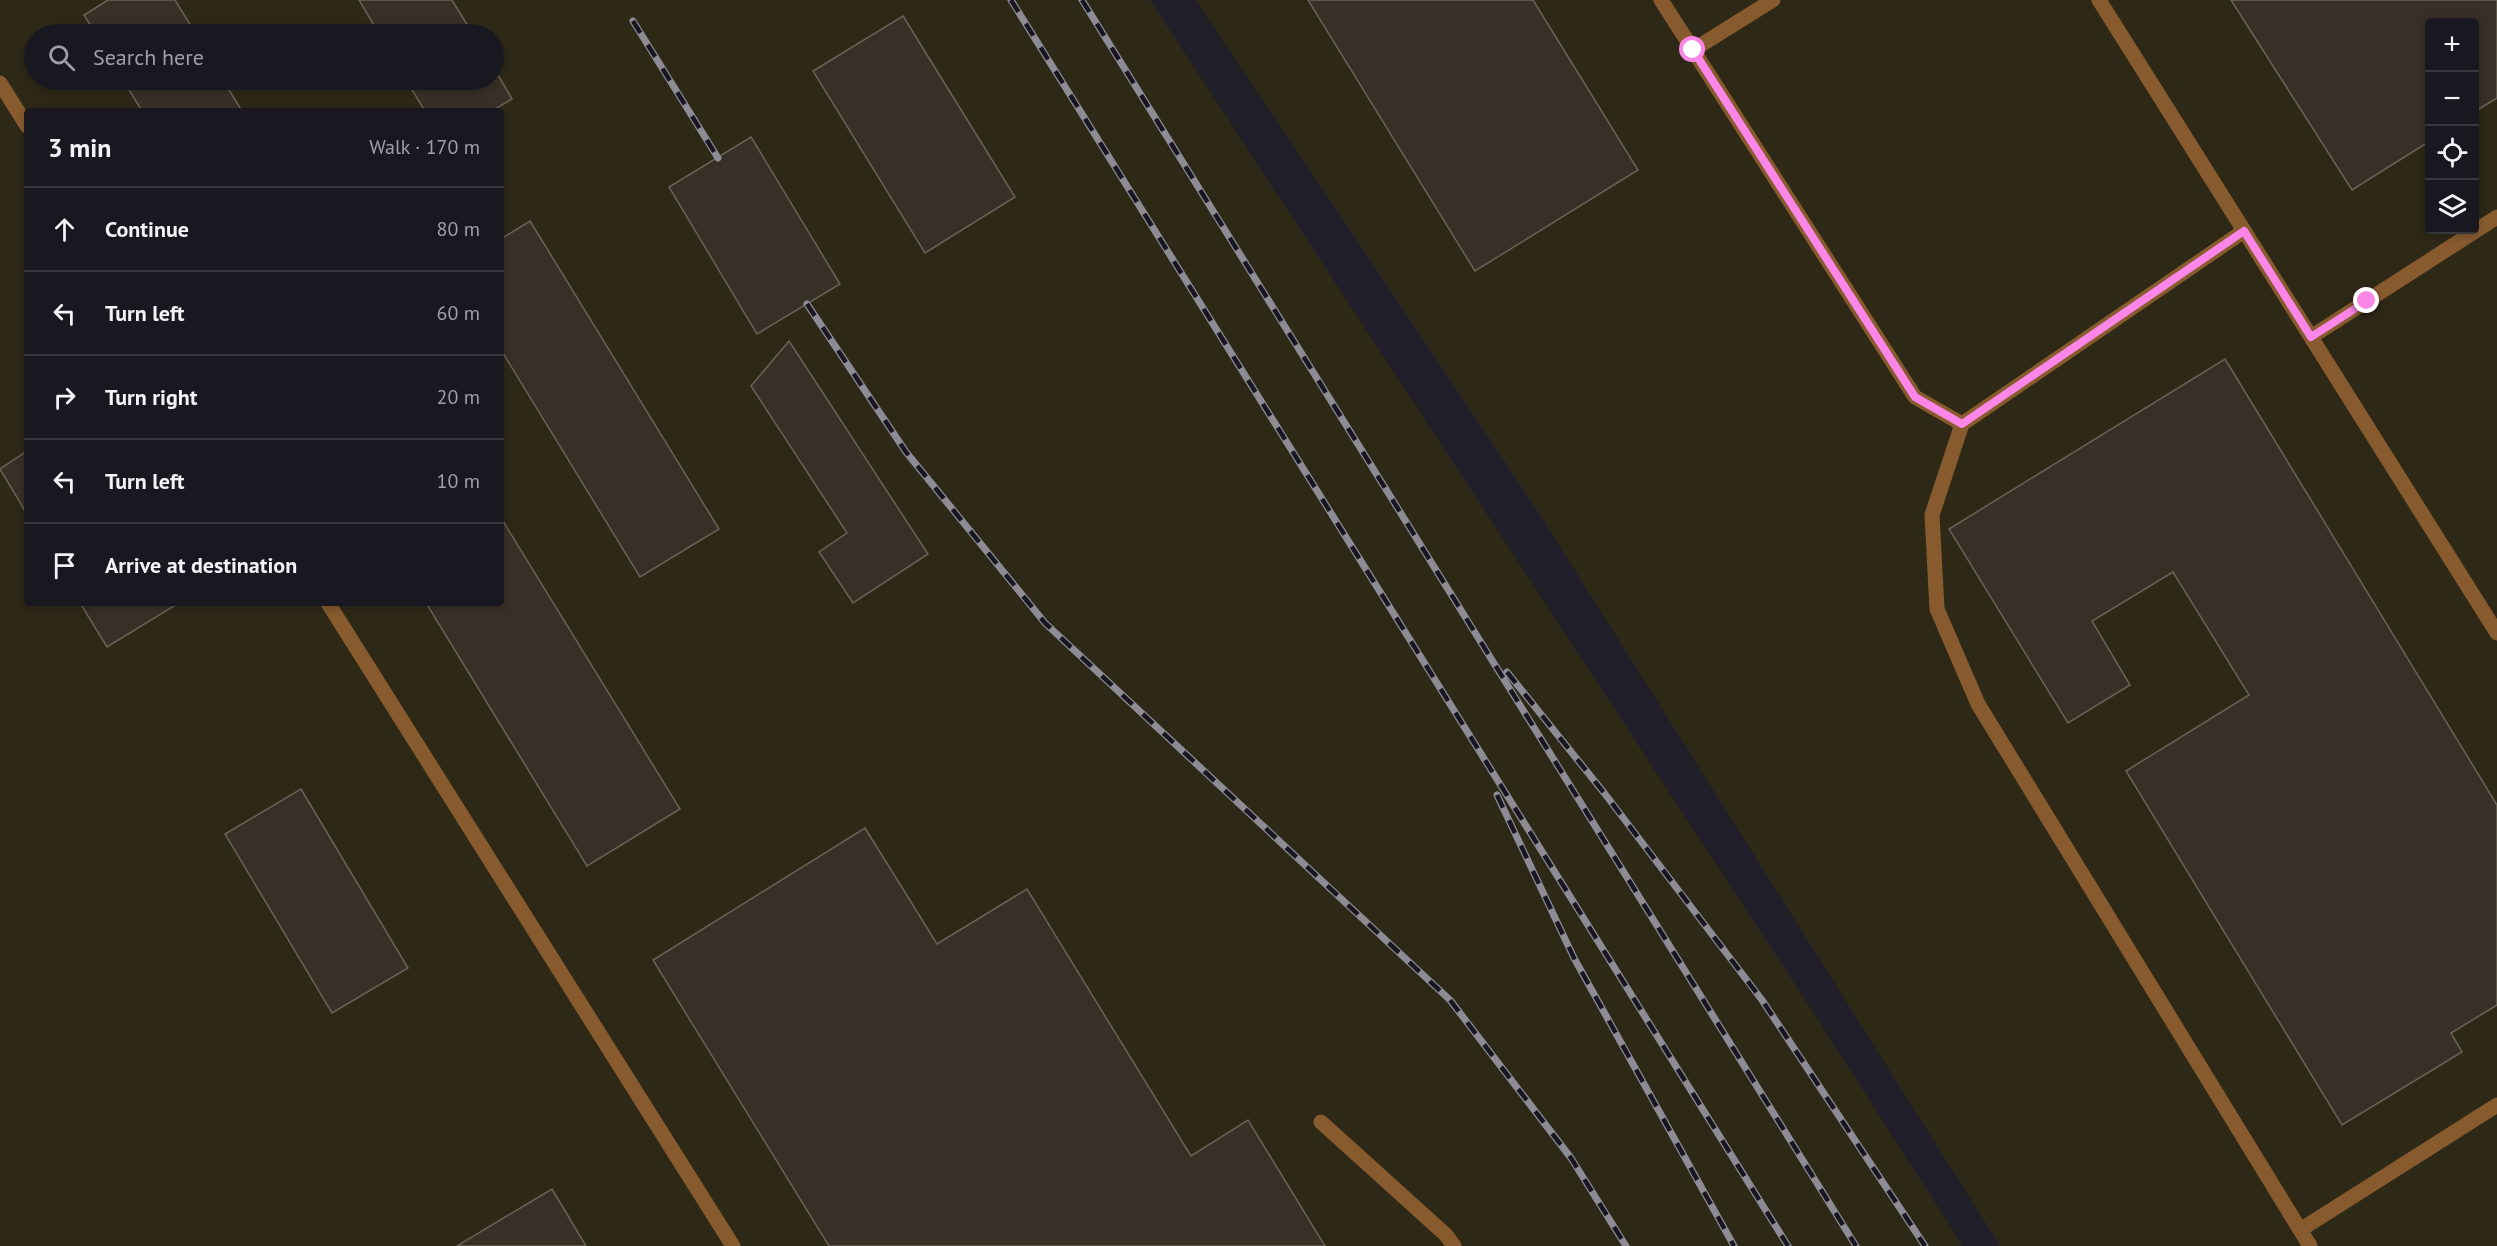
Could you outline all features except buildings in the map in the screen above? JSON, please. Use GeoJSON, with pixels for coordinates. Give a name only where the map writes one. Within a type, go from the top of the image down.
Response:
{"type":"FeatureCollection","features":[{"type":"Feature","properties":{"kind":"lane"},"geometry":{"type":"LineString","coordinates":[[1661,0],[1915,397],[1962,424]]}},
{"type":"Feature","properties":{"kind":"lane"},"geometry":{"type":"LineString","coordinates":[[1693,50],[1773,0]]}},
{"type":"Feature","properties":{"kind":"lane"},"geometry":{"type":"LineString","coordinates":[[2099,0],[2497,633]]}},
{"type":"Feature","properties":{"kind":"lane"},"geometry":{"type":"LineString","coordinates":[[0,83],[24,121]]}},
{"type":"Feature","properties":{"kind":"lane"},"geometry":{"type":"LineString","coordinates":[[2311,337],[2497,217]]}},
{"type":"Feature","properties":{"kind":"lane"},"geometry":{"type":"LineString","coordinates":[[2244,231],[1962,424],[1932,514],[1937,609],[1978,704],[2310,1246]]}},
{"type":"Feature","properties":{"kind":"lane"},"geometry":{"type":"LineString","coordinates":[[330,606],[733,1246]]}},
{"type":"Feature","properties":{"kind":"lane"},"geometry":{"type":"LineString","coordinates":[[2300,1230],[2497,1105]]}},
{"type":"Feature","properties":{"kind":"lane"},"geometry":{"type":"LineString","coordinates":[[1322,1122],[1446,1235],[1454,1246]]}},
{"type":"Feature","properties":{"kind":"shaded area"},"geometry":{"type":"Polygon","coordinates":[[[0,0],[1150,0],[1804,998],[1963,1246],[0,1246],[0,0]]]}},
{"type":"Feature","properties":{"kind":"shaded area"},"geometry":{"type":"Polygon","coordinates":[[[1196,0],[2497,0],[2497,1246],[2000,1246],[1537,510],[1196,0]]]}},
{"type":"Feature","properties":{"kind":"railway"},"geometry":{"type":"LineString","coordinates":[[1011,0],[1788,1246]]}},
{"type":"Feature","properties":{"kind":"railway"},"geometry":{"type":"LineString","coordinates":[[1082,0],[1856,1246]]}},
{"type":"Feature","properties":{"kind":"railway"},"geometry":{"type":"LineString","coordinates":[[633,21],[718,158]]}},
{"type":"Feature","properties":{"kind":"railway"},"geometry":{"type":"LineString","coordinates":[[807,304],[906,452],[1045,623],[1450,1000],[1571,1158],[1626,1246]]}},
{"type":"Feature","properties":{"kind":"railway"},"geometry":{"type":"LineString","coordinates":[[1507,672],[1605,794],[1762,1000],[1925,1246]]}},
{"type":"Feature","properties":{"kind":"railway"},"geometry":{"type":"LineString","coordinates":[[1497,795],[1574,958],[1734,1246]]}},
{"type":"Feature","properties":{"kind":"route"},"geometry":{"type":"LineString","coordinates":[[1693,50],[1915,397],[1962,424],[2244,231],[2311,337],[2367,301]]}}]}
